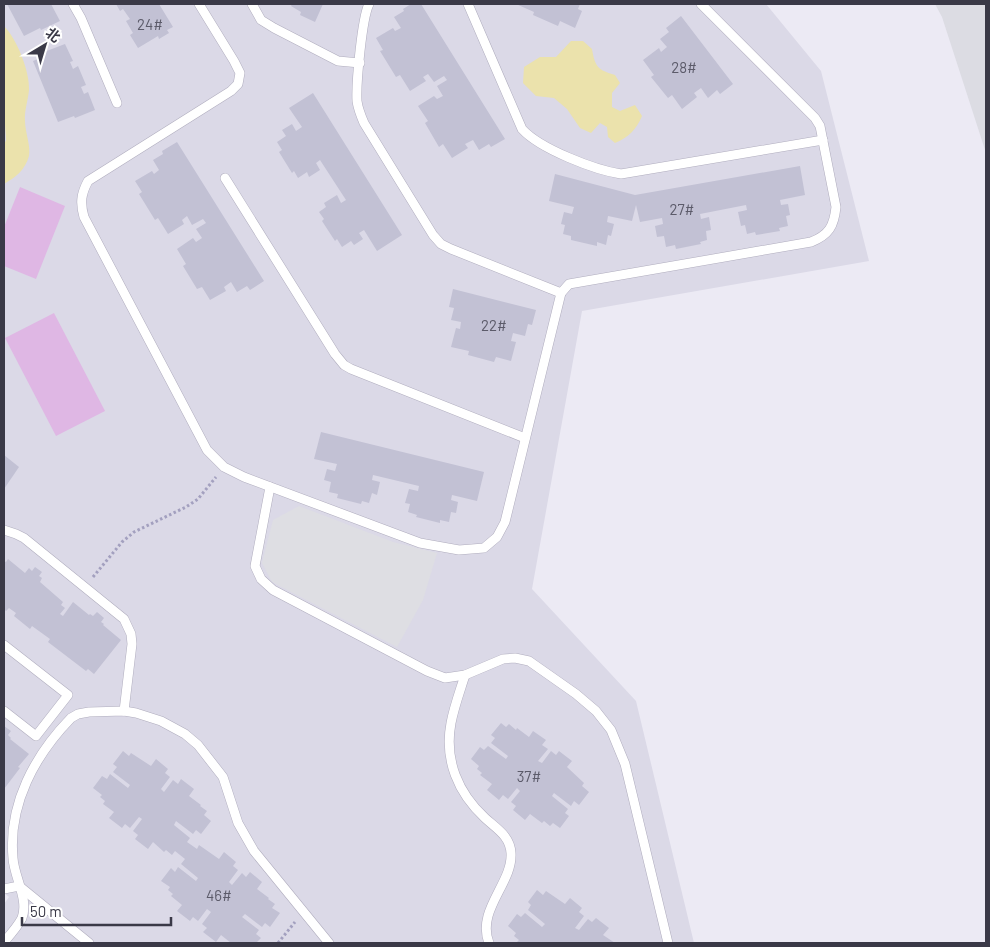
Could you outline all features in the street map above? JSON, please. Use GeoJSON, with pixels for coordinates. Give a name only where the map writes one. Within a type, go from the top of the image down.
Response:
{"type":"FeatureCollection","features":[{"type":"Feature","properties":{"kind":"lane"},"geometry":{"type":"LineString","coordinates":[[73,4],[117,103]]}},
{"type":"Feature","properties":{"kind":"lane"},"geometry":{"type":"LineString","coordinates":[[199,4],[240,73],[238,84],[88,181],[80,203],[84,217],[207,450],[224,467],[270,487],[420,543],[459,550],[484,548],[497,537],[505,522],[560,293],[569,284],[811,242],[822,237],[835,220],[836,207],[820,126],[816,118],[701,4]]}},
{"type":"Feature","properties":{"kind":"lane"},"geometry":{"type":"LineString","coordinates":[[252,4],[261,20],[274,28],[338,61],[360,64]]}},
{"type":"Feature","properties":{"kind":"lane"},"geometry":{"type":"LineString","coordinates":[[369,4],[364,22],[360,64],[357,100],[359,111],[364,123],[433,235],[441,244],[451,249],[560,293]]}},
{"type":"Feature","properties":{"kind":"lane"},"geometry":{"type":"LineString","coordinates":[[468,4],[522,129],[537,143],[609,172],[621,174],[823,140]]}},
{"type":"Feature","properties":{"kind":"lane"},"geometry":{"type":"LineString","coordinates":[[225,178],[334,354],[344,364],[351,369],[525,438]]}},
{"type":"Feature","properties":{"kind":"lane"},"geometry":{"type":"LineString","coordinates":[[270,487],[255,566],[261,579],[273,590],[427,671],[445,678],[465,676],[503,659],[515,658],[530,661],[596,711],[611,730],[625,764],[668,943]]}},
{"type":"Feature","properties":{"kind":"lane"},"geometry":{"type":"LineString","coordinates":[[4,530],[24,538],[118,612],[124,619],[132,644],[124,711]]}},
{"type":"Feature","properties":{"kind":"lane"},"geometry":{"type":"LineString","coordinates":[[4,645],[68,695],[36,736]]}},
{"type":"Feature","properties":{"kind":"lane"},"geometry":{"type":"LineString","coordinates":[[465,676],[451,724],[450,759],[460,788],[480,813],[508,840],[511,855],[506,874],[488,912],[487,938],[489,943]]}},
{"type":"Feature","properties":{"kind":"lane"},"geometry":{"type":"LineString","coordinates":[[4,711],[48,746]]}},
{"type":"Feature","properties":{"kind":"lane"},"geometry":{"type":"LineString","coordinates":[[21,920],[24,901],[13,858],[14,821],[23,787],[48,746],[71,718],[78,714],[124,711],[136,713],[166,724],[185,734],[198,745],[223,777],[238,823],[254,851],[329,943]]}},
{"type":"Feature","properties":{"kind":"lane"},"geometry":{"type":"LineString","coordinates":[[4,889],[19,886]]}},
{"type":"Feature","properties":{"kind":"lane"},"geometry":{"type":"LineString","coordinates":[[19,886],[90,943]]}},
{"type":"Feature","properties":{"kind":"lane"},"geometry":{"type":"LineString","coordinates":[[4,942],[34,907],[39,906],[47,909]]}},
{"type":"Feature","properties":{"kind":"path"},"geometry":{"type":"LineString","coordinates":[[85,587],[122,542],[134,532],[186,507],[198,499],[224,467]]}},
{"type":"Feature","properties":{"kind":"path"},"geometry":{"type":"LineString","coordinates":[[278,943],[303,912]]}},
{"type":"Feature","properties":{"kind":"shaded area"},"geometry":{"type":"Polygon","coordinates":[[[4,4],[766,4],[821,71],[869,261],[582,311],[532,589],[636,701],[694,943],[4,943],[4,904],[9,897],[4,893],[4,4]]]}},
{"type":"Feature","properties":{"kind":"shaded area"},"geometry":{"type":"Polygon","coordinates":[[[935,4],[986,4],[986,153],[942,17],[935,4]]]}},
{"type":"Feature","properties":{"kind":"shaded area"},"geometry":{"type":"Polygon","coordinates":[[[4,26],[18,47],[29,83],[25,125],[29,143],[29,156],[16,176],[4,184],[4,145],[6,140],[4,26]]]}},
{"type":"Feature","properties":{"kind":"shaded area"},"geometry":{"type":"Polygon","coordinates":[[[571,41],[583,41],[592,49],[594,60],[598,67],[615,75],[620,83],[612,93],[612,107],[620,111],[635,105],[642,116],[632,132],[615,143],[608,137],[607,127],[600,123],[591,133],[580,128],[567,109],[554,98],[536,96],[523,83],[524,67],[540,57],[556,57],[571,41]]]}},
{"type":"Feature","properties":{"kind":"shaded area"},"geometry":{"type":"Polygon","coordinates":[[[20,187],[65,206],[36,279],[4,266],[4,227],[20,187]]]}},
{"type":"Feature","properties":{"kind":"shaded area"},"geometry":{"type":"Polygon","coordinates":[[[54,313],[105,411],[56,436],[5,338],[54,313]]]}},
{"type":"Feature","properties":{"kind":"shaded area"},"geometry":{"type":"Polygon","coordinates":[[[299,506],[393,542],[437,553],[423,600],[397,647],[272,582],[262,563],[273,520],[299,506]]]}},
{"type":"Feature","properties":{"kind":"building"},"geometry":{"type":"Polygon","coordinates":[[[7,4],[51,4],[60,21],[24,36],[7,4]]]}},
{"type":"Feature","properties":{"kind":"building"},"geometry":{"type":"Polygon","coordinates":[[[116,4],[159,4],[173,27],[167,30],[169,33],[159,39],[158,36],[138,48],[130,35],[133,33],[126,21],[130,19],[123,9],[120,11],[116,4]]]}},
{"type":"Feature","properties":{"kind":"building"},"geometry":{"type":"Polygon","coordinates":[[[292,4],[323,4],[315,22],[300,15],[301,12],[291,6],[292,4]]]}},
{"type":"Feature","properties":{"kind":"building"},"geometry":{"type":"Polygon","coordinates":[[[411,4],[421,4],[505,139],[491,147],[489,144],[479,150],[473,140],[465,144],[468,148],[452,158],[443,144],[439,147],[425,123],[428,121],[418,106],[434,96],[437,99],[443,96],[437,86],[447,80],[444,76],[434,82],[428,74],[423,77],[426,81],[410,91],[400,75],[396,77],[380,51],[383,50],[376,38],[393,28],[395,31],[401,28],[394,17],[411,4]]]}},
{"type":"Feature","properties":{"kind":"building"},"geometry":{"type":"Polygon","coordinates":[[[516,4],[580,4],[578,9],[582,11],[575,28],[560,21],[558,26],[533,15],[534,12],[516,4]]]}},
{"type":"Feature","properties":{"kind":"building"},"geometry":{"type":"Polygon","coordinates":[[[681,16],[733,84],[720,94],[717,90],[708,98],[701,88],[694,93],[697,97],[682,109],[672,95],[668,98],[651,77],[654,75],[643,60],[659,48],[661,52],[667,47],[660,39],[669,32],[666,28],[681,16]]]}},
{"type":"Feature","properties":{"kind":"building"},"geometry":{"type":"Polygon","coordinates":[[[65,44],[73,61],[70,62],[73,69],[78,66],[86,85],[81,87],[84,94],[88,92],[95,110],[58,122],[33,61],[45,56],[44,52],[65,44]]]}},
{"type":"Feature","properties":{"kind":"building"},"geometry":{"type":"Polygon","coordinates":[[[313,93],[402,235],[377,251],[364,230],[359,233],[363,239],[354,245],[351,241],[342,247],[337,239],[335,241],[322,221],[324,219],[319,212],[326,207],[324,203],[337,195],[341,203],[346,200],[320,160],[316,163],[320,170],[309,177],[307,172],[298,178],[294,171],[292,173],[279,152],[282,150],[277,142],[286,136],[282,130],[292,124],[296,131],[302,127],[289,108],[313,93]]]}},
{"type":"Feature","properties":{"kind":"building"},"geometry":{"type":"Polygon","coordinates":[[[177,142],[264,281],[250,290],[247,286],[237,292],[231,282],[224,287],[226,291],[210,300],[202,287],[197,289],[183,266],[186,264],[177,249],[193,238],[196,242],[202,238],[196,229],[206,223],[203,219],[192,225],[187,216],[182,220],[184,224],[168,234],[158,218],[155,220],[139,194],[142,192],[135,181],[152,171],[154,174],[159,170],[153,160],[163,154],[162,151],[177,142]]]}},
{"type":"Feature","properties":{"kind":"building"},"geometry":{"type":"Polygon","coordinates":[[[800,166],[805,195],[780,200],[781,205],[788,204],[790,215],[786,216],[788,226],[779,228],[780,231],[756,235],[755,232],[747,234],[745,225],[741,226],[738,212],[747,210],[746,205],[700,214],[701,219],[709,217],[711,230],[706,231],[707,240],[700,242],[701,244],[676,249],[675,245],[666,247],[664,236],[657,237],[655,226],[663,224],[662,218],[640,222],[636,205],[632,221],[608,216],[607,222],[614,224],[611,236],[608,235],[606,245],[597,242],[597,246],[571,240],[571,236],[563,234],[565,225],[561,224],[564,212],[572,214],[574,207],[549,201],[555,174],[635,195],[800,166]]]}},
{"type":"Feature","properties":{"kind":"building"},"geometry":{"type":"Polygon","coordinates":[[[453,289],[536,310],[532,325],[528,324],[525,336],[513,333],[511,341],[516,342],[511,361],[496,357],[494,362],[468,355],[469,351],[451,347],[456,328],[460,329],[461,322],[451,320],[454,308],[449,307],[453,289]]]}},
{"type":"Feature","properties":{"kind":"building"},"geometry":{"type":"Polygon","coordinates":[[[321,432],[484,472],[477,501],[452,495],[451,500],[458,502],[456,513],[451,512],[449,522],[440,520],[440,523],[416,517],[417,515],[408,512],[410,504],[405,503],[409,489],[418,491],[419,486],[373,475],[372,480],[380,482],[377,495],[372,493],[369,503],[362,501],[361,504],[337,498],[338,494],[329,492],[331,482],[324,480],[327,469],[335,471],[337,464],[314,459],[321,432]]]}},
{"type":"Feature","properties":{"kind":"building"},"geometry":{"type":"Polygon","coordinates":[[[4,455],[19,467],[4,489],[4,455]]]}},
{"type":"Feature","properties":{"kind":"building"},"geometry":{"type":"Polygon","coordinates":[[[8,559],[25,573],[29,568],[32,571],[35,567],[42,572],[39,576],[42,578],[40,582],[63,602],[61,605],[65,608],[60,614],[63,616],[73,602],[89,615],[93,616],[97,612],[104,618],[101,622],[103,625],[121,640],[94,674],[88,669],[86,671],[48,642],[50,639],[32,626],[30,629],[14,616],[16,613],[9,608],[6,611],[4,609],[4,561],[6,562],[8,559]]]}},
{"type":"Feature","properties":{"kind":"building"},"geometry":{"type":"Polygon","coordinates":[[[501,723],[506,727],[509,724],[516,730],[517,728],[529,737],[533,731],[546,740],[542,745],[548,749],[538,761],[542,763],[551,751],[556,755],[559,751],[572,761],[567,767],[584,783],[582,786],[589,792],[579,805],[574,801],[571,806],[554,793],[552,796],[568,809],[565,813],[569,816],[560,828],[553,823],[550,826],[544,821],[542,823],[530,814],[525,820],[513,810],[516,806],[511,802],[520,791],[517,788],[508,799],[503,795],[499,800],[487,790],[492,784],[480,775],[482,773],[477,769],[479,766],[471,759],[480,747],[484,750],[488,746],[506,759],[508,756],[491,743],[495,738],[491,735],[501,723]]]}},
{"type":"Feature","properties":{"kind":"building"},"geometry":{"type":"Polygon","coordinates":[[[4,726],[11,731],[8,735],[10,739],[29,754],[4,789],[4,726]]]}},
{"type":"Feature","properties":{"kind":"building"},"geometry":{"type":"Polygon","coordinates":[[[123,751],[129,756],[131,753],[151,766],[156,759],[168,769],[165,773],[170,777],[161,789],[164,792],[173,780],[178,784],[181,779],[194,789],[189,796],[207,811],[204,815],[211,821],[201,834],[196,830],[193,834],[176,821],[174,825],[190,838],[187,842],[197,849],[199,845],[219,859],[224,852],[236,862],[233,866],[238,870],[229,882],[232,885],[242,873],[246,877],[250,872],[262,882],[257,889],[275,904],[272,908],[280,913],[270,927],[265,923],[262,927],[245,914],[242,917],[259,930],[256,934],[261,938],[256,943],[231,943],[221,935],[216,942],[203,932],[207,928],[202,924],[211,912],[207,909],[198,921],[193,917],[190,921],[177,911],[182,905],[171,896],[173,894],[168,890],[170,887],[161,881],[171,868],[175,872],[178,867],[196,881],[198,878],[181,864],[185,859],[175,851],[172,855],[166,850],[164,852],[153,842],[148,849],[135,839],[138,835],[133,831],[142,819],[139,817],[130,828],[125,824],[122,828],[109,818],[114,812],[103,804],[105,801],[100,797],[102,795],[93,788],[102,776],[107,779],[110,774],[128,788],[130,785],[113,772],[117,767],[113,764],[123,751]]]}},
{"type":"Feature","properties":{"kind":"building"},"geometry":{"type":"Polygon","coordinates":[[[537,890],[543,895],[546,891],[565,904],[570,898],[582,908],[579,912],[584,916],[575,928],[579,930],[588,919],[592,922],[596,918],[609,928],[603,935],[615,943],[518,943],[519,940],[514,936],[516,933],[508,926],[517,914],[521,917],[525,913],[542,927],[545,924],[528,910],[531,905],[528,902],[537,890]]]}}]}
